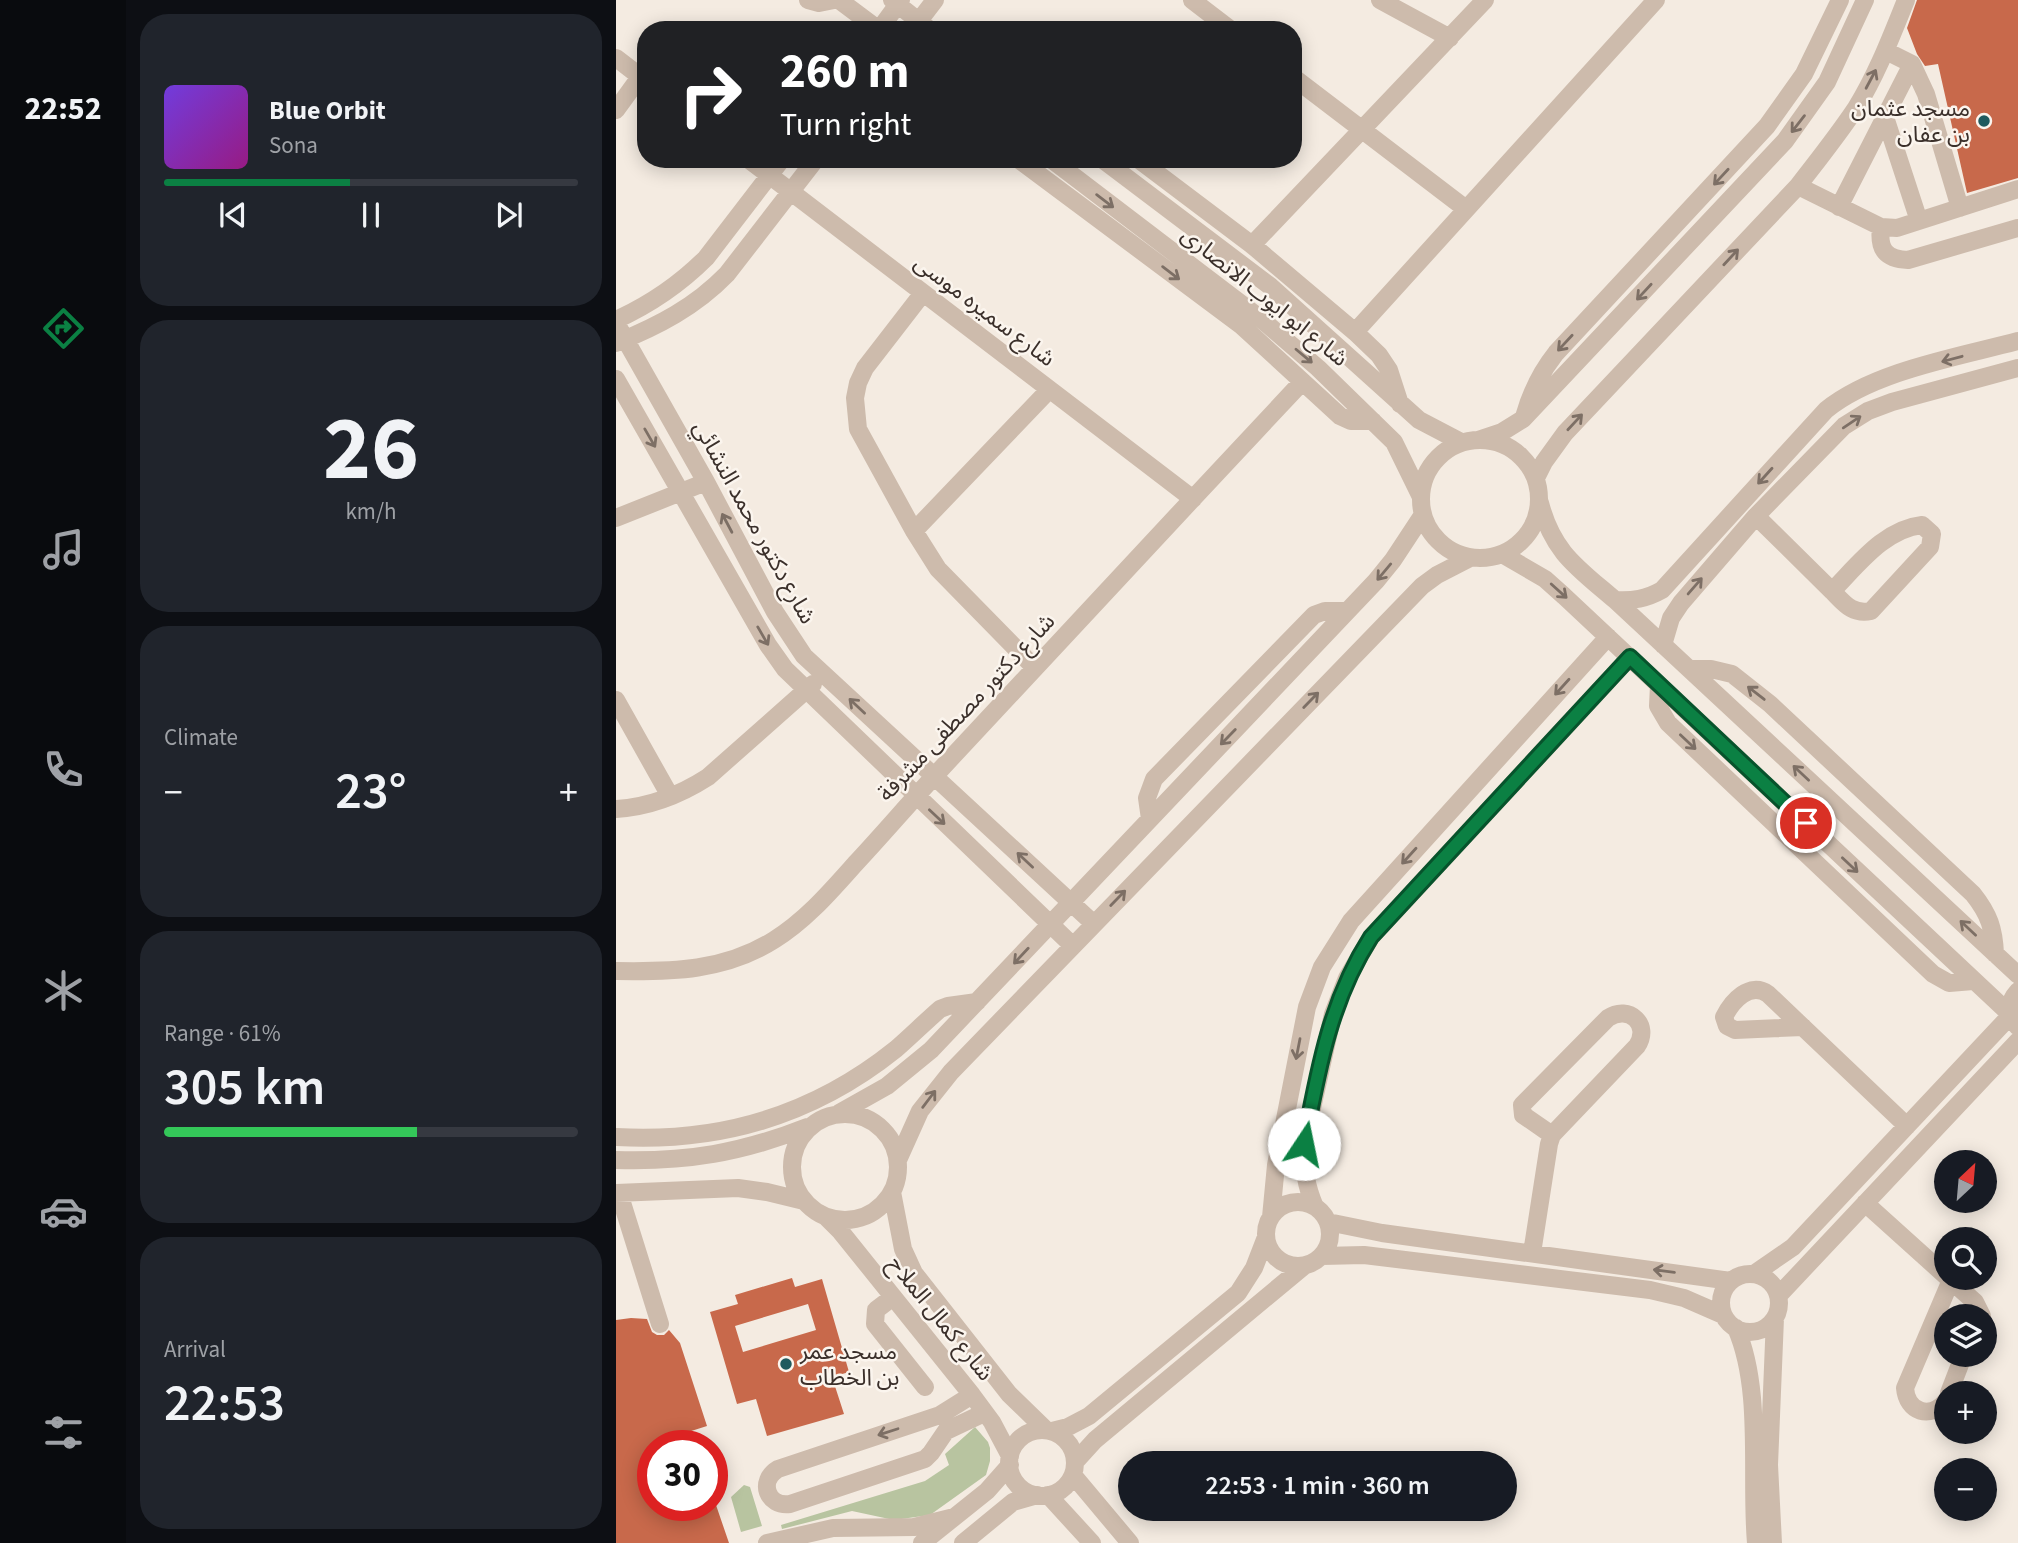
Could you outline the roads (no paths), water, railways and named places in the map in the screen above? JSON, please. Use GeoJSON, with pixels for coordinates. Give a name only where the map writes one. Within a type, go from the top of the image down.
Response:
{"type":"FeatureCollection","features":[{"type":"Feature","properties":{"kind":"street"},"geometry":{"type":"LineString","coordinates":[[808,0],[818,3],[836,0],[866,21]]}},
{"type":"Feature","properties":{"kind":"street"},"geometry":{"type":"LineString","coordinates":[[924,21],[935,0]]}},
{"type":"Feature","properties":{"kind":"street"},"geometry":{"type":"LineString","coordinates":[[1192,0],[1219,21]]}},
{"type":"Feature","properties":{"kind":"street"},"geometry":{"type":"LineString","coordinates":[[1380,0],[1450,37]]}},
{"type":"Feature","properties":{"kind":"street"},"geometry":{"type":"LineString","coordinates":[[1252,245],[1485,0]]}},
{"type":"Feature","properties":{"kind":"street"},"geometry":{"type":"LineString","coordinates":[[1355,332],[1656,0]]}},
{"type":"Feature","properties":{"kind":"street"},"geometry":{"type":"LineString","coordinates":[[1523,419],[1541,372],[1556,353],[1781,109],[1804,74],[1840,0]]}},
{"type":"Feature","properties":{"kind":"street"},"geometry":{"type":"LineString","coordinates":[[1540,503],[1535,522],[1525,539],[1502,554],[1490,558],[1471,558],[1452,552],[1429,530],[1422,516],[1420,495],[1423,481],[1433,463],[1448,449],[1502,432],[1523,419],[1785,141],[1827,82],[1865,0]]}},
{"type":"Feature","properties":{"kind":"street"},"geometry":{"type":"LineString","coordinates":[[1536,478],[1565,433],[1798,186],[1857,105],[1886,51],[1906,0]]}},
{"type":"Feature","properties":{"kind":"street"},"geometry":{"type":"LineString","coordinates":[[885,21],[897,1],[915,21]]}},
{"type":"Feature","properties":{"kind":"street"},"geometry":{"type":"LineString","coordinates":[[1886,51],[1912,64],[1926,94],[1960,208]]}},
{"type":"Feature","properties":{"kind":"street"},"geometry":{"type":"LineString","coordinates":[[616,58],[637,74]]}},
{"type":"Feature","properties":{"kind":"street"},"geometry":{"type":"LineString","coordinates":[[1839,207],[1912,64]]}},
{"type":"Feature","properties":{"kind":"street"},"geometry":{"type":"LineString","coordinates":[[1302,84],[1466,209]]}},
{"type":"Feature","properties":{"kind":"street"},"geometry":{"type":"LineString","coordinates":[[616,110],[637,86]]}},
{"type":"Feature","properties":{"kind":"street"},"geometry":{"type":"LineString","coordinates":[[1885,117],[1919,221]]}},
{"type":"Feature","properties":{"kind":"street","name":"شارع سميره موسى"},"geometry":{"type":"LineString","coordinates":[[760,168],[1193,499]]}},
{"type":"Feature","properties":{"kind":"street"},"geometry":{"type":"LineString","coordinates":[[616,322],[649,304],[693,271],[776,168]]}},
{"type":"Feature","properties":{"kind":"street"},"geometry":{"type":"LineString","coordinates":[[621,341],[661,324],[712,289],[809,168]]}},
{"type":"Feature","properties":{"kind":"street"},"geometry":{"type":"LineString","coordinates":[[1030,168],[1242,326],[1340,416],[1351,421],[1373,421]]}},
{"type":"Feature","properties":{"kind":"street","name":"شارع ابو ايوب الانصارى"},"geometry":{"type":"LineString","coordinates":[[1063,168],[1261,319],[1318,368],[1394,442],[1420,495]]}},
{"type":"Feature","properties":{"kind":"street","name":"شارع ابو ايوب الانصارى"},"geometry":{"type":"LineString","coordinates":[[1114,168],[1270,286],[1400,404],[1440,432],[1470,441]]}},
{"type":"Feature","properties":{"kind":"street"},"geometry":{"type":"LineString","coordinates":[[1150,168],[1252,245],[1355,332],[1384,362],[1396,387],[1400,404]]}},
{"type":"Feature","properties":{"kind":"street"},"geometry":{"type":"LineString","coordinates":[[1798,186],[1881,227],[1898,228],[2018,189]]}},
{"type":"Feature","properties":{"kind":"street"},"geometry":{"type":"LineString","coordinates":[[1881,227],[1880,240],[1885,252],[1896,259],[1908,260],[2018,228]]}},
{"type":"Feature","properties":{"kind":"street"},"geometry":{"type":"LineString","coordinates":[[923,293],[865,369],[858,383],[855,398],[858,429],[938,569],[1035,668]]}},
{"type":"Feature","properties":{"kind":"street","name":"شارع دكتور محمد النشائي"},"geometry":{"type":"LineString","coordinates":[[616,322],[621,341],[706,482],[787,634],[823,675],[1093,923]]}},
{"type":"Feature","properties":{"kind":"street"},"geometry":{"type":"LineString","coordinates":[[1615,600],[1632,601],[1662,590],[1826,410],[1841,398],[1857,388],[1883,379],[2018,341]]}},
{"type":"Feature","properties":{"kind":"street"},"geometry":{"type":"LineString","coordinates":[[1663,645],[1671,618],[1681,603],[1756,516],[1830,438],[1860,416],[1892,402],[2018,368]]}},
{"type":"Feature","properties":{"kind":"street"},"geometry":{"type":"LineString","coordinates":[[616,379],[768,645],[785,669],[1072,945]]}},
{"type":"Feature","properties":{"kind":"street","name":"شارع دكتور مصطفى مشرفة"},"geometry":{"type":"LineString","coordinates":[[616,971],[671,972],[706,967],[739,957],[772,941],[798,924],[1302,382]]}},
{"type":"Feature","properties":{"kind":"street"},"geometry":{"type":"LineString","coordinates":[[914,531],[1049,390]]}},
{"type":"Feature","properties":{"kind":"street"},"geometry":{"type":"LineString","coordinates":[[1470,441],[1496,442],[1513,450],[1527,462],[1536,478],[1545,523],[1561,551],[2018,975]]}},
{"type":"Feature","properties":{"kind":"street"},"geometry":{"type":"LineString","coordinates":[[616,518],[706,482]]}},
{"type":"Feature","properties":{"kind":"street"},"geometry":{"type":"LineString","coordinates":[[839,1113],[887,1086],[909,1069],[977,1002],[1347,611],[1393,560],[1422,516]]}},
{"type":"Feature","properties":{"kind":"street"},"geometry":{"type":"LineString","coordinates":[[1756,516],[1850,609],[1860,612],[1871,611],[1928,551],[1932,539],[1930,530],[1922,525],[1914,526],[1887,538],[1832,591]]}},
{"type":"Feature","properties":{"kind":"street"},"geometry":{"type":"LineString","coordinates":[[1502,554],[1545,579],[1660,685],[1658,706],[1668,723],[1933,974],[1949,983],[1973,981],[2013,1019]]}},
{"type":"Feature","properties":{"kind":"street"},"geometry":{"type":"LineString","coordinates":[[811,1125],[796,1144],[791,1168],[797,1191],[804,1201],[826,1217],[841,1220],[864,1216],[883,1204],[892,1192],[898,1160],[910,1128],[937,1089],[1093,923],[1422,586],[1437,575],[1471,558]]}},
{"type":"Feature","properties":{"kind":"street"},"geometry":{"type":"LineString","coordinates":[[1150,819],[1147,798],[1154,779],[1314,615],[1325,611],[1347,611]]}},
{"type":"Feature","properties":{"kind":"street"},"geometry":{"type":"LineString","coordinates":[[1092,1543],[1042,1495],[1018,1485],[1012,1476],[1010,1461],[1014,1445],[1021,1437],[1031,1432],[1068,1427],[1089,1416],[1238,1293],[1257,1262],[1266,1237],[1271,1217],[1276,1165],[1307,1007],[1332,947],[1351,921],[1608,637]]}},
{"type":"Feature","properties":{"kind":"street"},"geometry":{"type":"LineString","coordinates":[[1322,1256],[1330,1240],[1328,1222],[1315,1207],[1306,1187],[1304,1144],[1333,1014],[1356,961],[1371,937],[1420,882],[1630,657]]}},
{"type":"Feature","properties":{"kind":"street"},"geometry":{"type":"LineString","coordinates":[[1689,669],[1711,668],[1732,674],[1795,727],[1973,894],[1987,912],[1994,932],[1995,954]]}},
{"type":"Feature","properties":{"kind":"street"},"geometry":{"type":"LineString","coordinates":[[616,809],[653,803],[708,777],[823,675]]}},
{"type":"Feature","properties":{"kind":"street"},"geometry":{"type":"LineString","coordinates":[[616,700],[670,796]]}},
{"type":"Feature","properties":{"kind":"street"},"geometry":{"type":"LineString","coordinates":[[2013,1019],[2011,999],[2018,991]]}},
{"type":"Feature","properties":{"kind":"street"},"geometry":{"type":"LineString","coordinates":[[616,1137],[697,1136],[752,1125],[774,1117],[846,1083],[896,1048],[940,1009],[977,1002]]}},
{"type":"Feature","properties":{"kind":"street"},"geometry":{"type":"LineString","coordinates":[[1531,1253],[1552,1135],[1637,1046],[1641,1040],[1642,1027],[1633,1016],[1620,1013],[1608,1018],[1522,1105],[1521,1111],[1525,1118],[1552,1135]]}},
{"type":"Feature","properties":{"kind":"street"},"geometry":{"type":"LineString","coordinates":[[1723,1315],[1722,1296],[1731,1281],[1738,1276],[1754,1274],[1793,1247],[2013,1019]]}},
{"type":"Feature","properties":{"kind":"street"},"geometry":{"type":"LineString","coordinates":[[1803,1027],[1907,1126]]}},
{"type":"Feature","properties":{"kind":"street"},"geometry":{"type":"LineString","coordinates":[[1778,1296],[2018,1041]]}},
{"type":"Feature","properties":{"kind":"street"},"geometry":{"type":"LineString","coordinates":[[616,1160],[673,1160],[733,1152],[760,1145],[839,1113],[853,1114],[878,1125],[888,1135],[898,1160]]}},
{"type":"Feature","properties":{"kind":"street"},"geometry":{"type":"LineString","coordinates":[[660,1324],[617,1193],[738,1188],[804,1201]]}},
{"type":"Feature","properties":{"kind":"street","name":"شارع كمال الملاح"},"geometry":{"type":"LineString","coordinates":[[892,1192],[903,1249],[914,1273],[1002,1386],[1048,1430]]}},
{"type":"Feature","properties":{"kind":"street"},"geometry":{"type":"LineString","coordinates":[[1271,1217],[1286,1205],[1306,1203],[1315,1207]]}},
{"type":"Feature","properties":{"kind":"street"},"geometry":{"type":"LineString","coordinates":[[1865,1203],[1934,1265]]}},
{"type":"Feature","properties":{"kind":"street","name":"شارع كمال الملاح"},"geometry":{"type":"LineString","coordinates":[[826,1217],[972,1395],[998,1431],[1010,1461]]}},
{"type":"Feature","properties":{"kind":"street"},"geometry":{"type":"LineString","coordinates":[[1328,1222],[1382,1233],[1731,1281]]}},
{"type":"Feature","properties":{"kind":"street"},"geometry":{"type":"LineString","coordinates":[[1266,1237],[1269,1247],[1283,1263],[1304,1266]]}},
{"type":"Feature","properties":{"kind":"street"},"geometry":{"type":"LineString","coordinates":[[963,1543],[1013,1502],[1058,1491],[1095,1440],[1304,1266],[1322,1256],[1364,1255],[1650,1290],[1684,1298],[1723,1315],[1736,1328],[1746,1356],[1751,1385],[1756,1543]]}},
{"type":"Feature","properties":{"kind":"street"},"geometry":{"type":"LineString","coordinates":[[1736,1328],[1753,1332],[1769,1325],[1778,1311],[1778,1296],[1769,1281],[1754,1274]]}},
{"type":"Feature","properties":{"kind":"street"},"geometry":{"type":"LineString","coordinates":[[1934,1411],[1924,1413],[1916,1410],[1906,1397],[1905,1388],[1943,1290]]}},
{"type":"Feature","properties":{"kind":"street"},"geometry":{"type":"LineString","coordinates":[[1962,1290],[1976,1304]]}},
{"type":"Feature","properties":{"kind":"street"},"geometry":{"type":"LineString","coordinates":[[642,1318],[651,1297]]}},
{"type":"Feature","properties":{"kind":"street"},"geometry":{"type":"LineString","coordinates":[[893,1297],[876,1310],[875,1324],[925,1387]]}},
{"type":"Feature","properties":{"kind":"street"},"geometry":{"type":"LineString","coordinates":[[1773,1543],[1769,1465],[1774,1318]]}},
{"type":"Feature","properties":{"kind":"street"},"geometry":{"type":"LineString","coordinates":[[972,1395],[949,1411],[773,1471],[766,1485],[769,1496],[778,1503],[790,1504],[925,1459],[949,1429],[984,1413]]}},
{"type":"Feature","properties":{"kind":"street"},"geometry":{"type":"LineString","coordinates":[[921,1421],[934,1449]]}},
{"type":"Feature","properties":{"kind":"street"},"geometry":{"type":"LineString","coordinates":[[1048,1430],[1062,1437],[1070,1446],[1074,1469],[1130,1543]]}},
{"type":"Feature","properties":{"kind":"street"},"geometry":{"type":"LineString","coordinates":[[922,1543],[987,1490],[1010,1461]]}},
{"type":"Feature","properties":{"kind":"street"},"geometry":{"type":"LineString","coordinates":[[767,1543],[845,1527],[874,1536],[954,1517]]}},
{"type":"Feature","properties":{"kind":"street"},"geometry":{"type":"LineString","coordinates":[[806,1543],[821,1531]]}},
{"type":"Feature","properties":{"kind":"place","name":"مسجد عثمان بن عفان"},"geometry":{"type":"Point","coordinates":[1984,121]}},
{"type":"Feature","properties":{"kind":"place","name":"مسجد عمر بن الخطاب"},"geometry":{"type":"Point","coordinates":[786,1364]}}]}
